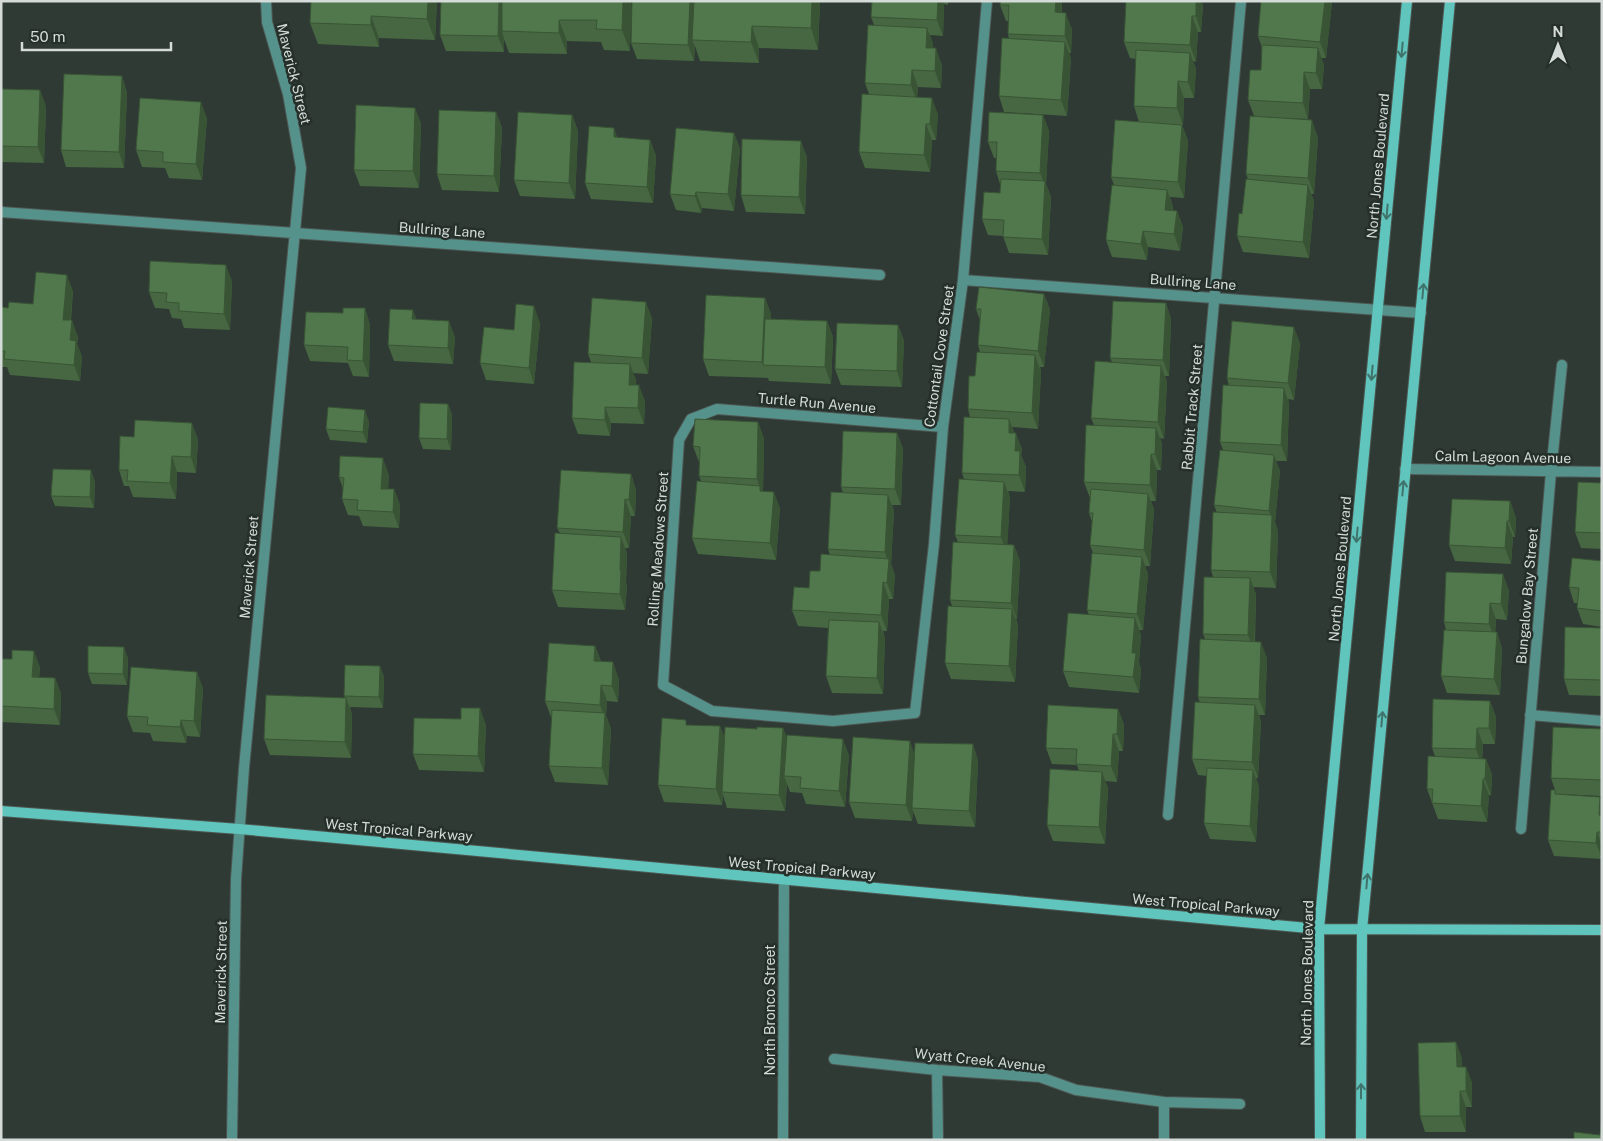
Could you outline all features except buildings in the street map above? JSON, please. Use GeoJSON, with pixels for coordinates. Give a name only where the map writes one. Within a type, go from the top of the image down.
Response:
{"type":"FeatureCollection","features":[{"type":"Feature","properties":{"kind":"main road","name":"North Jones Boulevard"},"geometry":{"type":"LineString","coordinates":[[1320,1140],[1319,929],[1407,1]]}},
{"type":"Feature","properties":{"kind":"main road"},"geometry":{"type":"LineString","coordinates":[[1361,1140],[1362,930],[1450,1]]}},
{"type":"Feature","properties":{"kind":"main road","name":"West Tropical Parkway"},"geometry":{"type":"LineString","coordinates":[[1,811],[239,829],[1319,929],[1602,930]]}},
{"type":"Feature","properties":{"kind":"street","name":"Maverick Street"},"geometry":{"type":"LineString","coordinates":[[232,1140],[236,879],[239,829],[245,748],[301,168],[288,94],[267,22],[266,1]]}},
{"type":"Feature","properties":{"kind":"street","name":"Cottontail Cove Street"},"geometry":{"type":"LineString","coordinates":[[914,713],[934,544],[943,427],[964,280],[987,1]]}},
{"type":"Feature","properties":{"kind":"street","name":"Rabbit Track Street"},"geometry":{"type":"LineString","coordinates":[[1168,815],[1216,297],[1241,1]]}},
{"type":"Feature","properties":{"kind":"street","name":"Bullring Lane"},"geometry":{"type":"LineString","coordinates":[[1,212],[880,275]]}},
{"type":"Feature","properties":{"kind":"street","name":"Bullring Lane"},"geometry":{"type":"LineString","coordinates":[[964,280],[1216,297],[1421,314]]}},
{"type":"Feature","properties":{"kind":"street","name":"Bungalow Bay Street"},"geometry":{"type":"LineString","coordinates":[[1521,829],[1551,472],[1562,365]]}},
{"type":"Feature","properties":{"kind":"street","name":"Turtle Run Avenue"},"geometry":{"type":"LineString","coordinates":[[691,418],[717,409],[943,427]]}},
{"type":"Feature","properties":{"kind":"street","name":"Rolling Meadows Street"},"geometry":{"type":"LineString","coordinates":[[691,418],[679,440],[663,685],[712,711],[833,721],[914,713]]}},
{"type":"Feature","properties":{"kind":"street","name":"Calm Lagoon Avenue"},"geometry":{"type":"LineString","coordinates":[[1405,469],[1602,472]]}},
{"type":"Feature","properties":{"kind":"street"},"geometry":{"type":"LineString","coordinates":[[1530,715],[1602,721]]}},
{"type":"Feature","properties":{"kind":"street","name":"North Bronco Street"},"geometry":{"type":"LineString","coordinates":[[783,1140],[784,880]]}},
{"type":"Feature","properties":{"kind":"street","name":"Wyatt Creek Avenue"},"geometry":{"type":"LineString","coordinates":[[834,1059],[937,1070],[1040,1077],[1076,1090],[1164,1102],[1240,1104]]}},
{"type":"Feature","properties":{"kind":"street"},"geometry":{"type":"LineString","coordinates":[[937,1070],[938,1140]]}},
{"type":"Feature","properties":{"kind":"street"},"geometry":{"type":"LineString","coordinates":[[1164,1102],[1164,1140]]}}]}
